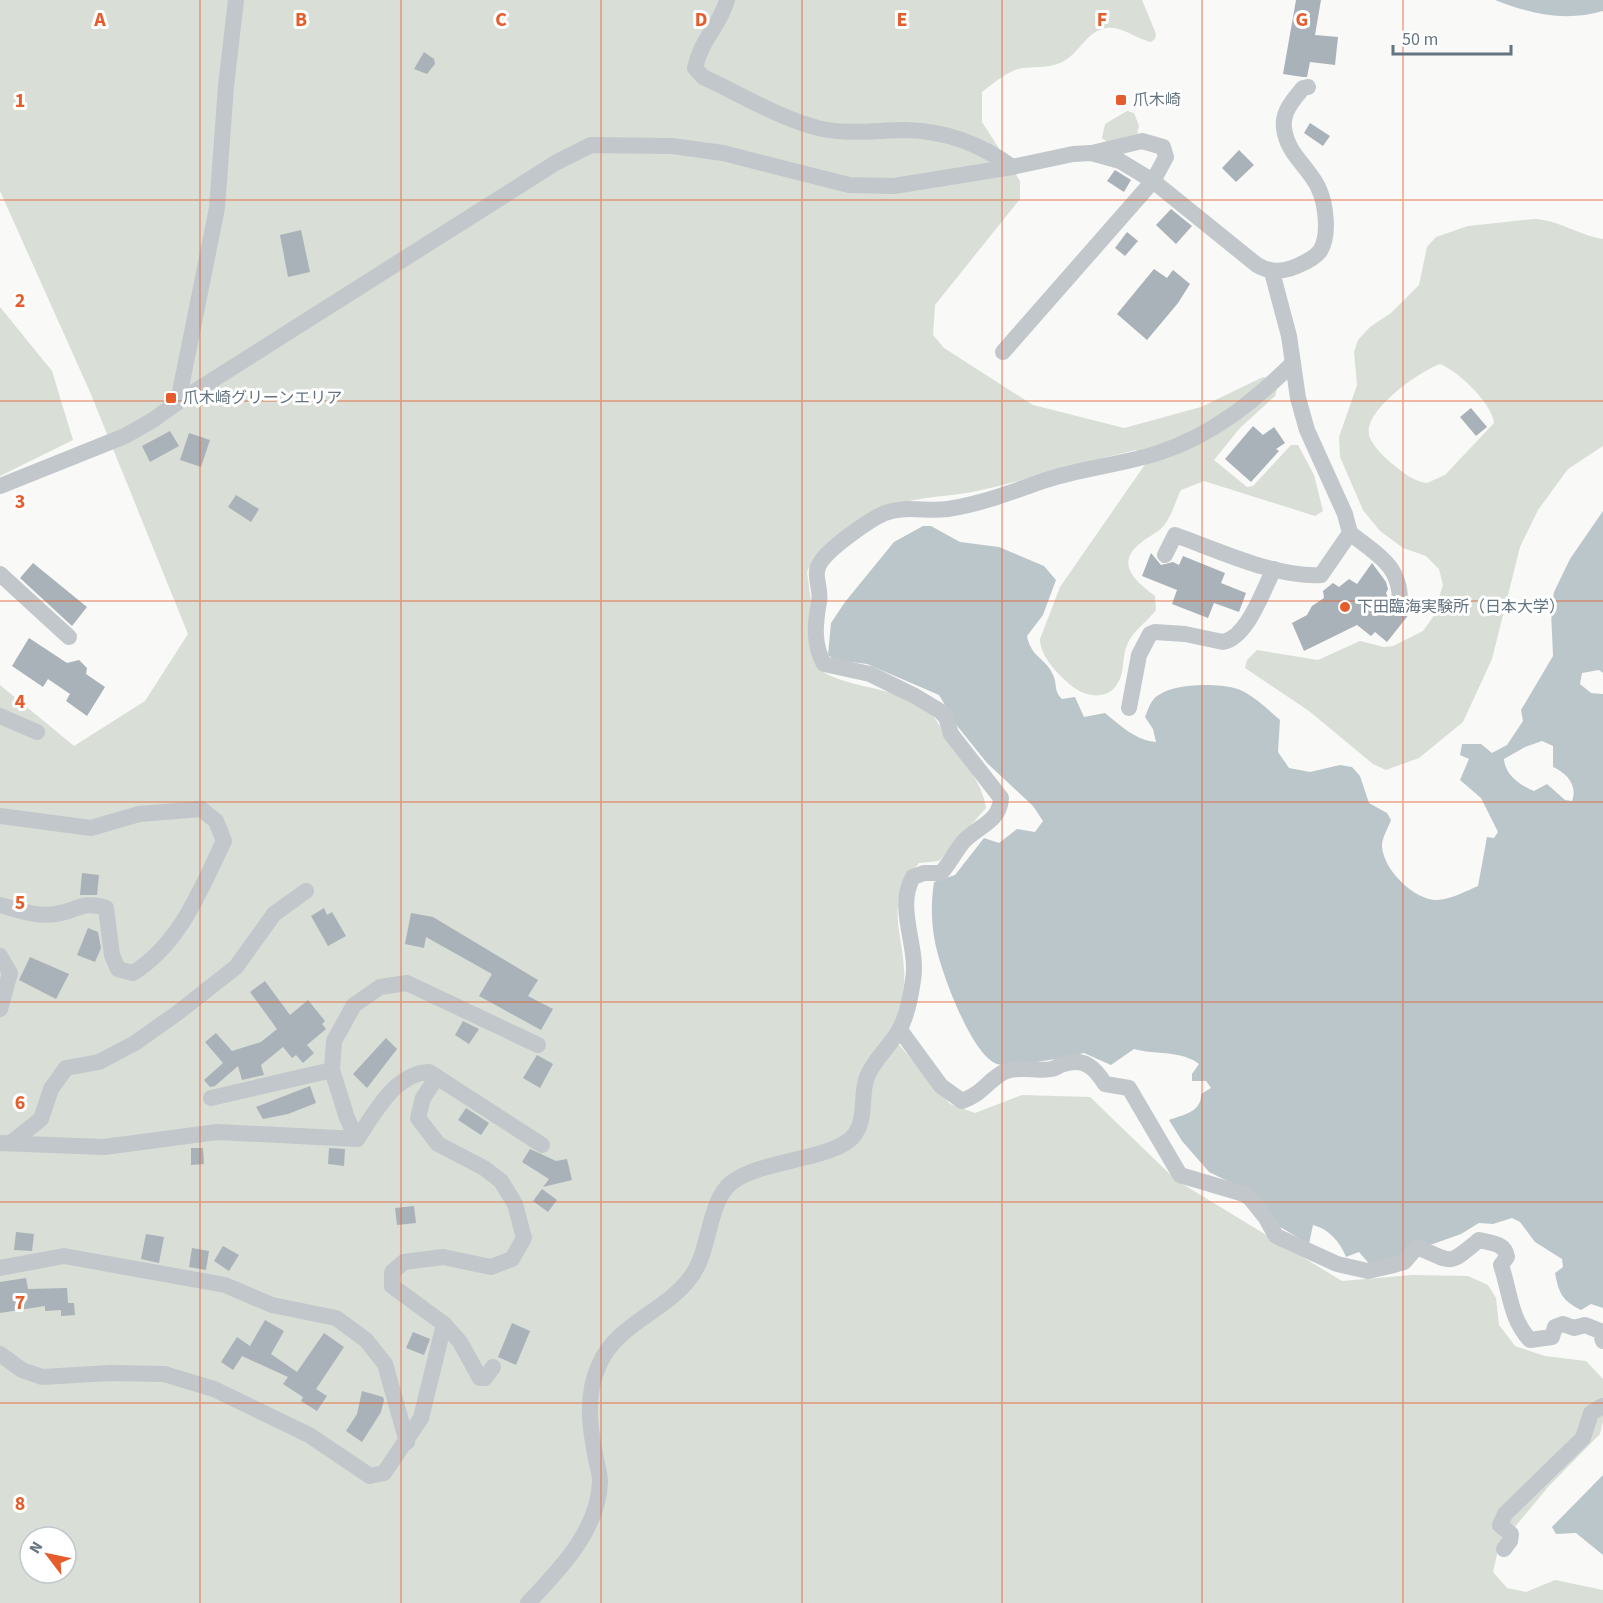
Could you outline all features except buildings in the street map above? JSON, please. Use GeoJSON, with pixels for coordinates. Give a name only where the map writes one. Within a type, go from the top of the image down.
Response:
{"type":"FeatureCollection","features":[{"type":"Feature","properties":{"kind":"street"},"geometry":{"type":"LineString","coordinates":[[178,402],[217,208],[226,86],[236,0]]}},
{"type":"Feature","properties":{"kind":"street"},"geometry":{"type":"LineString","coordinates":[[727,0],[725,8],[699,50],[695,68],[703,77],[810,126],[842,132],[908,130],[951,136],[989,151],[1012,167]]}},
{"type":"Feature","properties":{"kind":"street"},"geometry":{"type":"LineString","coordinates":[[1091,153],[1120,161],[1153,181],[1245,257],[1272,272],[1285,270],[1305,262],[1320,251],[1324,242],[1325,229],[1319,189],[1290,150],[1284,125],[1291,103],[1303,88],[1308,87]]}},
{"type":"Feature","properties":{"kind":"street"},"geometry":{"type":"LineString","coordinates":[[0,486],[125,436],[557,162],[591,145],[672,146],[723,153],[849,185],[894,186],[1012,167],[1074,154],[1091,153],[1134,142],[1163,147],[1166,157],[1153,181],[1003,352]]}},
{"type":"Feature","properties":{"kind":"street"},"geometry":{"type":"LineString","coordinates":[[1272,272],[1289,336],[1307,430],[1345,514],[1350,533],[1394,570],[1398,579],[1400,601]]}},
{"type":"Feature","properties":{"kind":"street"},"geometry":{"type":"LineString","coordinates":[[528,1603],[562,1568],[591,1521],[600,1481],[590,1430],[589,1396],[599,1363],[625,1330],[690,1278],[704,1253],[717,1202],[730,1184],[762,1168],[846,1145],[856,1133],[863,1114],[867,1077],[900,1030],[914,978],[908,911],[909,884],[913,877],[924,873],[942,873],[964,841],[998,813],[1001,798],[951,734],[945,717],[940,711],[870,674],[824,664],[819,656],[815,628],[820,599],[817,569],[821,561],[857,529],[884,513],[909,507],[946,509],[986,500],[1020,491],[1044,480],[1157,453],[1181,444],[1224,423],[1261,394],[1293,363]]}},
{"type":"Feature","properties":{"kind":"street"},"geometry":{"type":"LineString","coordinates":[[1166,555],[1175,535],[1274,569],[1306,576],[1321,575],[1350,533]]}},
{"type":"Feature","properties":{"kind":"street"},"geometry":{"type":"LineString","coordinates":[[1129,708],[1139,655],[1150,634],[1162,632],[1223,642],[1231,640],[1241,633],[1274,569]]}},
{"type":"Feature","properties":{"kind":"street"},"geometry":{"type":"LineString","coordinates":[[0,574],[69,637]]}},
{"type":"Feature","properties":{"kind":"street"},"geometry":{"type":"LineString","coordinates":[[0,716],[37,732]]}},
{"type":"Feature","properties":{"kind":"street"},"geometry":{"type":"LineString","coordinates":[[0,816],[91,828],[139,814],[201,809],[216,820],[224,841],[202,889],[172,941],[151,962],[133,973],[118,969],[112,955],[106,908],[91,903],[56,914],[31,914],[0,905]]}},
{"type":"Feature","properties":{"kind":"street"},"geometry":{"type":"LineString","coordinates":[[6,1142],[41,1119],[51,1089],[66,1068],[99,1062],[135,1043],[176,1014],[236,967],[274,914],[306,891]]}},
{"type":"Feature","properties":{"kind":"street"},"geometry":{"type":"LineString","coordinates":[[0,956],[10,973],[0,1009]]}},
{"type":"Feature","properties":{"kind":"street"},"geometry":{"type":"LineString","coordinates":[[357,1139],[347,1118],[332,1070],[334,1041],[354,1005],[380,987],[407,983],[538,1045]]}},
{"type":"Feature","properties":{"kind":"street"},"geometry":{"type":"LineString","coordinates":[[900,1030],[941,1086],[962,1101],[978,1095],[995,1078],[1012,1069],[1050,1069],[1073,1061],[1084,1062],[1095,1069],[1105,1084],[1129,1088],[1180,1175],[1244,1194],[1266,1218],[1276,1236],[1337,1264],[1368,1271],[1404,1262],[1417,1247],[1446,1261],[1455,1260],[1479,1240],[1498,1244],[1506,1251],[1507,1257],[1501,1265],[1510,1302],[1517,1321],[1530,1340],[1552,1337],[1555,1327],[1563,1324],[1574,1328],[1585,1324],[1600,1331],[1603,1341]]}},
{"type":"Feature","properties":{"kind":"street"},"geometry":{"type":"LineString","coordinates":[[211,1098],[332,1070]]}},
{"type":"Feature","properties":{"kind":"street"},"geometry":{"type":"LineString","coordinates":[[357,1139],[404,1079],[416,1072],[429,1072],[542,1145]]}},
{"type":"Feature","properties":{"kind":"street"},"geometry":{"type":"LineString","coordinates":[[437,1077],[423,1098],[418,1119],[438,1144],[484,1168],[501,1181],[515,1204],[524,1238],[512,1259],[491,1267],[444,1257],[404,1262],[392,1272],[392,1286],[444,1324],[459,1342],[480,1378],[485,1378],[493,1367]]}},
{"type":"Feature","properties":{"kind":"street"},"geometry":{"type":"LineString","coordinates":[[6,1142],[60,1148],[104,1147],[217,1132],[357,1139]]}},
{"type":"Feature","properties":{"kind":"street"},"geometry":{"type":"LineString","coordinates":[[0,1268],[64,1256],[225,1285],[272,1305],[336,1318],[366,1340],[385,1364],[407,1442]]}},
{"type":"Feature","properties":{"kind":"street"},"geometry":{"type":"LineString","coordinates":[[0,1354],[22,1370],[42,1377],[65,1378],[111,1373],[164,1374],[214,1389],[309,1435],[370,1476],[384,1473],[421,1418],[444,1324]]}},
{"type":"Feature","properties":{"kind":"street"},"geometry":{"type":"LineString","coordinates":[[1504,1549],[1510,1541],[1511,1534],[1500,1524],[1505,1514],[1583,1438],[1591,1413],[1603,1406]]}},
{"type":"Feature","properties":{"kind":"shaded area"},"geometry":{"type":"Polygon","coordinates":[[[0,0],[1142,0],[1156,34],[1155,39],[1151,42],[1118,29],[1100,30],[1090,36],[1062,62],[1051,66],[1016,70],[982,92],[982,122],[1020,181],[1020,199],[935,305],[933,335],[944,348],[1033,405],[1124,428],[1201,407],[1263,377],[1270,379],[1277,389],[1275,396],[1240,428],[1214,460],[1247,487],[1253,486],[1291,445],[1298,445],[1314,475],[1323,511],[1315,516],[1204,481],[1181,490],[1165,524],[1134,549],[1129,557],[1130,571],[1140,584],[1155,596],[1156,610],[1136,630],[1127,645],[1117,685],[1111,691],[1096,695],[1073,687],[1053,668],[1045,657],[1040,639],[1060,587],[1146,463],[1145,455],[1136,450],[977,491],[912,500],[892,506],[871,516],[845,534],[812,564],[807,572],[820,670],[847,682],[895,694],[923,707],[934,717],[975,778],[986,808],[939,861],[919,863],[908,877],[902,890],[898,926],[904,977],[903,995],[894,1039],[950,1104],[975,1113],[1022,1095],[1090,1097],[1176,1180],[1342,1281],[1412,1275],[1468,1276],[1488,1285],[1496,1298],[1499,1325],[1515,1346],[1545,1356],[1586,1361],[1603,1379],[1603,1421],[1600,1434],[1549,1486],[1499,1546],[1493,1572],[1507,1588],[1526,1592],[1555,1580],[1603,1590],[1603,1603],[0,1603],[0,685],[74,746],[145,701],[188,634],[90,392],[0,191],[0,0]]]}},
{"type":"Feature","properties":{"kind":"shaded area"},"geometry":{"type":"Polygon","coordinates":[[[1495,0],[1603,0],[1603,11],[1575,16],[1548,15],[1495,0]]]}},
{"type":"Feature","properties":{"kind":"shaded area"},"geometry":{"type":"Polygon","coordinates":[[[1127,111],[1134,113],[1139,126],[1137,134],[1107,142],[1102,138],[1105,124],[1127,111]]]}},
{"type":"Feature","properties":{"kind":"shaded area"},"geometry":{"type":"Polygon","coordinates":[[[1534,219],[1552,222],[1603,239],[1603,446],[1568,469],[1538,510],[1520,547],[1492,659],[1463,722],[1419,758],[1386,770],[1373,764],[1309,711],[1245,668],[1247,660],[1257,650],[1318,660],[1360,641],[1384,647],[1393,646],[1423,631],[1433,617],[1443,585],[1439,569],[1426,556],[1403,548],[1380,531],[1363,510],[1340,457],[1339,437],[1357,385],[1354,352],[1358,340],[1370,327],[1391,313],[1419,285],[1427,247],[1436,237],[1468,226],[1534,219]],[[1440,364],[1431,368],[1393,394],[1373,417],[1369,428],[1370,438],[1382,455],[1412,478],[1427,483],[1445,475],[1494,423],[1481,397],[1456,373],[1440,364]]]}},
{"type":"Feature","properties":{"kind":"shaded area"},"geometry":{"type":"Polygon","coordinates":[[[0,307],[52,371],[73,440],[0,476],[0,307]]]}},
{"type":"Feature","properties":{"kind":"shaded area"},"geometry":{"type":"Polygon","coordinates":[[[1603,511],[1603,673],[1599,670],[1582,673],[1580,684],[1591,693],[1603,694],[1603,1308],[1591,1304],[1581,1310],[1569,1303],[1560,1291],[1555,1273],[1563,1267],[1562,1259],[1535,1242],[1520,1222],[1512,1218],[1493,1224],[1479,1223],[1461,1234],[1433,1244],[1418,1244],[1400,1260],[1371,1266],[1359,1252],[1346,1257],[1341,1246],[1333,1237],[1319,1227],[1313,1225],[1309,1244],[1275,1224],[1240,1187],[1209,1172],[1182,1141],[1169,1120],[1195,1109],[1201,1094],[1211,1088],[1206,1081],[1192,1081],[1192,1074],[1199,1064],[1192,1060],[1176,1055],[1134,1049],[1111,1065],[1084,1053],[1015,1065],[997,1064],[987,1057],[967,1029],[938,955],[932,920],[934,882],[955,875],[984,838],[999,843],[1017,829],[1035,832],[1043,821],[1033,806],[987,763],[958,727],[939,695],[867,664],[835,660],[828,655],[831,623],[845,602],[894,542],[923,526],[931,526],[960,542],[999,547],[1044,566],[1056,580],[1043,615],[1027,636],[1035,654],[1051,671],[1059,696],[1062,699],[1075,697],[1084,717],[1105,713],[1135,735],[1156,742],[1153,729],[1145,717],[1153,700],[1160,694],[1180,687],[1215,685],[1234,688],[1253,697],[1280,720],[1278,752],[1289,768],[1310,772],[1340,765],[1352,767],[1360,776],[1369,803],[1387,813],[1391,820],[1382,846],[1388,865],[1410,890],[1429,899],[1438,900],[1478,886],[1487,837],[1494,838],[1498,832],[1481,798],[1460,780],[1469,759],[1460,755],[1462,744],[1481,744],[1492,753],[1507,745],[1523,721],[1521,710],[1553,656],[1551,611],[1554,592],[1570,559],[1603,511]],[[1542,741],[1525,747],[1504,759],[1505,765],[1514,779],[1529,789],[1534,791],[1547,784],[1565,800],[1572,801],[1574,790],[1570,781],[1553,767],[1553,746],[1542,741]]]}},
{"type":"Feature","properties":{"kind":"shaded area"},"geometry":{"type":"Polygon","coordinates":[[[1603,1475],[1603,1555],[1576,1533],[1556,1534],[1552,1527],[1603,1475]]]}},
{"type":"Feature","properties":{"kind":"place","name":"爪木崎"},"geometry":{"type":"Point","coordinates":[1121,100]}},
{"type":"Feature","properties":{"kind":"place","name":"爪木崎グリーンエリア"},"geometry":{"type":"Point","coordinates":[171,398]}},
{"type":"Feature","properties":{"kind":"place","name":"下田臨海実験所（日本大学）"},"geometry":{"type":"Point","coordinates":[1345,607]}}]}
